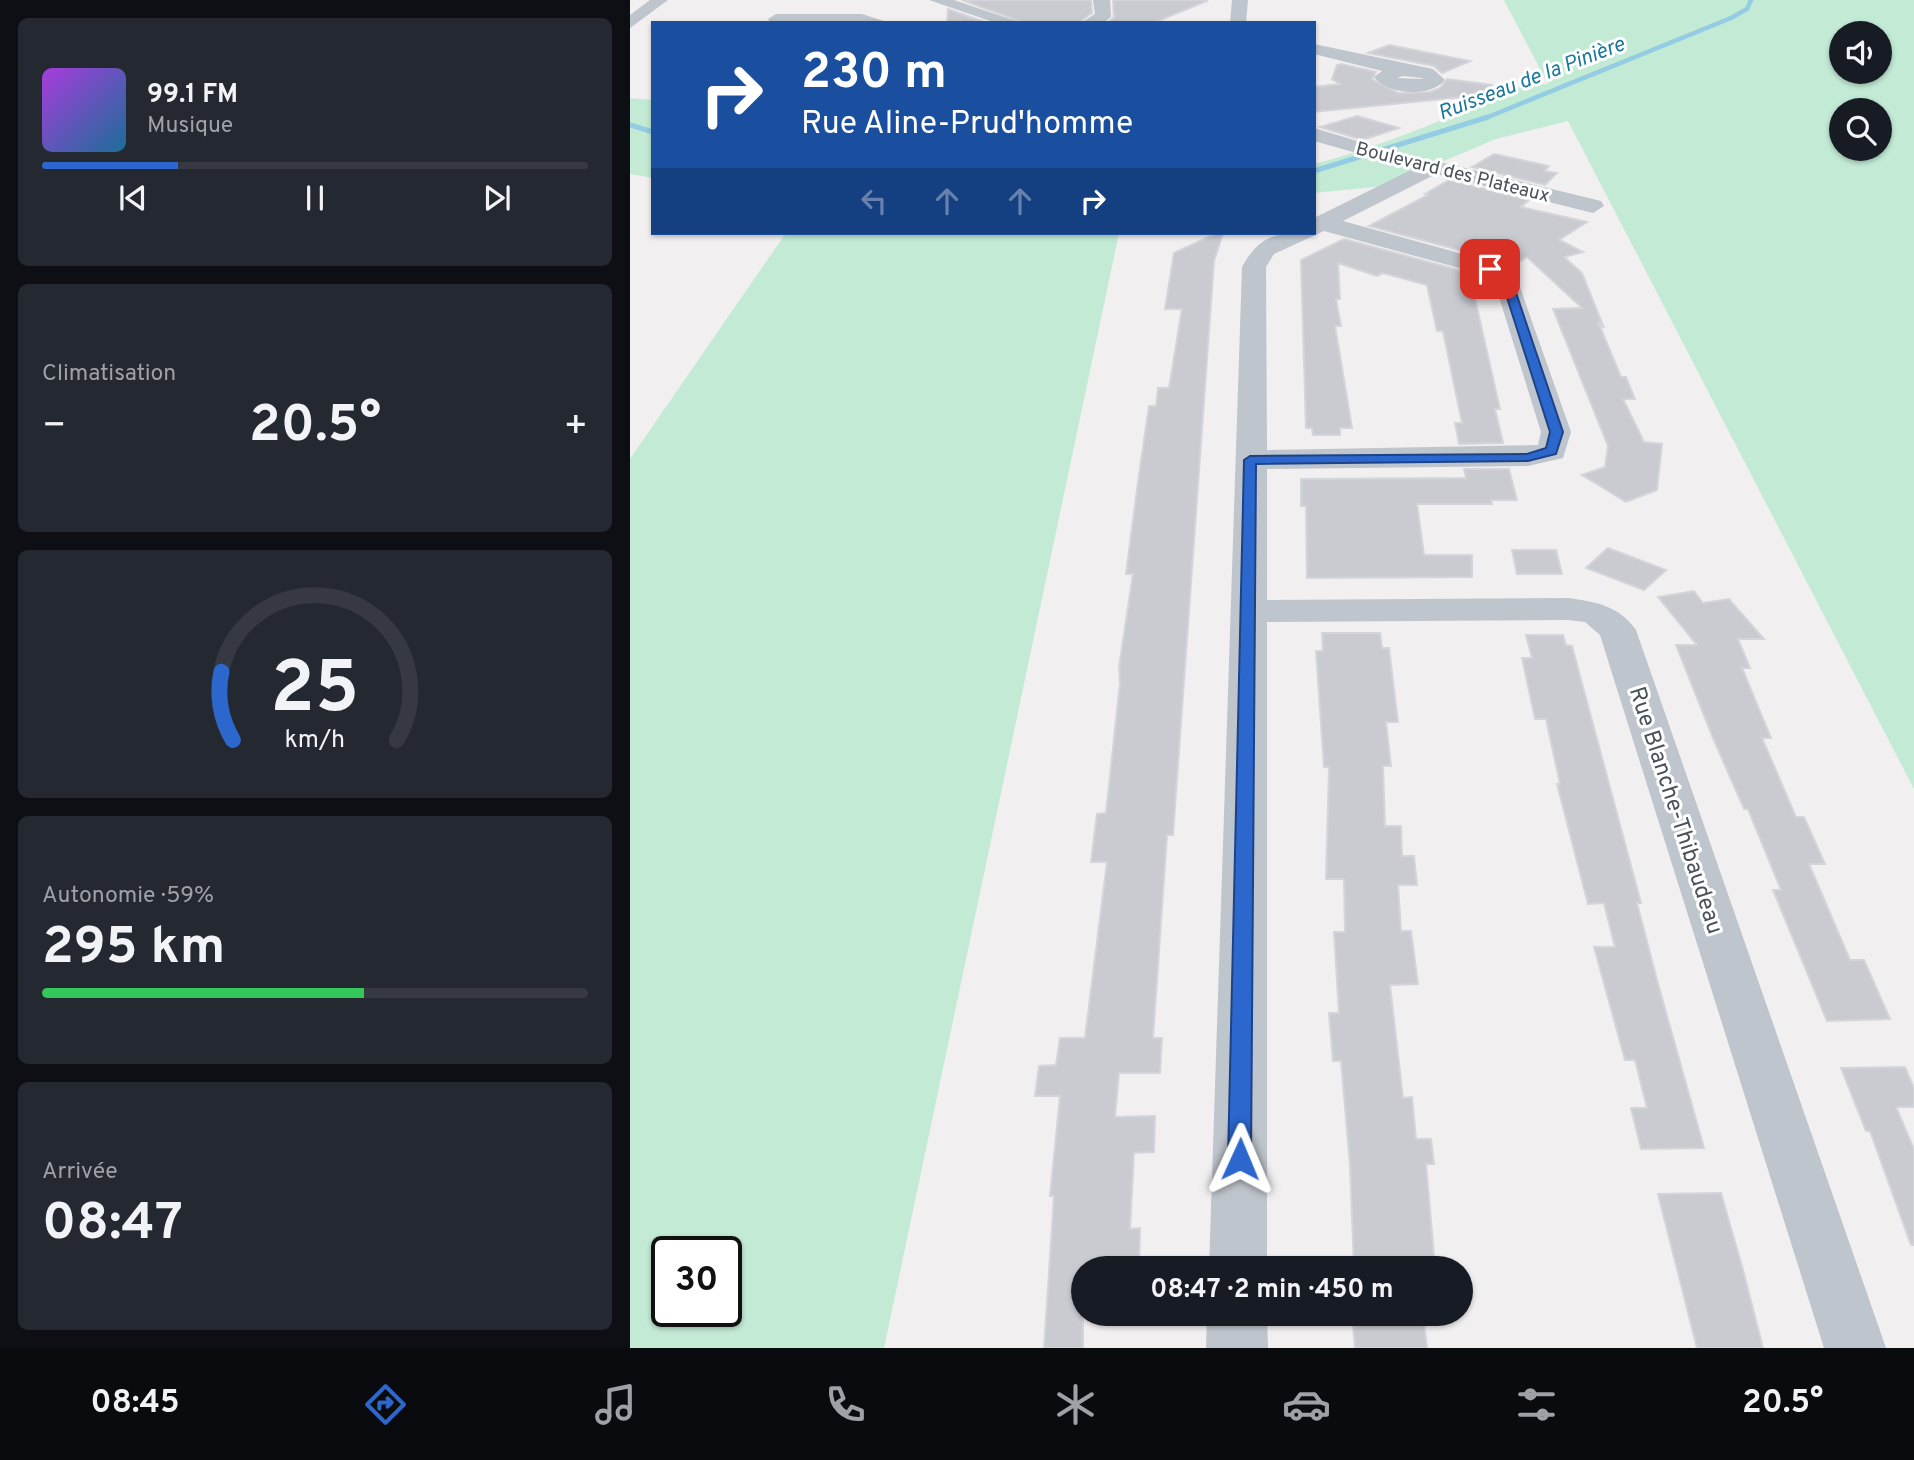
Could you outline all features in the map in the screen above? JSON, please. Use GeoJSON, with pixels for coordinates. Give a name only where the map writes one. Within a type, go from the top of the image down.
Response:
{"type":"FeatureCollection","features":[{"type":"Feature","properties":{"kind":"street"},"geometry":{"type":"LineString","coordinates":[[633,19],[660,0]]}},
{"type":"Feature","properties":{"kind":"street"},"geometry":{"type":"LineString","coordinates":[[774,21],[797,0]]}},
{"type":"Feature","properties":{"kind":"street"},"geometry":{"type":"LineString","coordinates":[[937,0],[1007,21]]}},
{"type":"Feature","properties":{"kind":"street"},"geometry":{"type":"LineString","coordinates":[[1094,21],[1103,18],[1104,2],[1101,0]]}},
{"type":"Feature","properties":{"kind":"street"},"geometry":{"type":"LineString","coordinates":[[1238,21],[1240,0]]}},
{"type":"Feature","properties":{"kind":"street"},"geometry":{"type":"LineString","coordinates":[[774,21],[872,21]]}},
{"type":"Feature","properties":{"kind":"street"},"geometry":{"type":"LineString","coordinates":[[1316,50],[1401,71]]}},
{"type":"Feature","properties":{"kind":"street","name":"Boulevard des Plateaux"},"geometry":{"type":"LineString","coordinates":[[1316,135],[1433,167],[1593,206]]}},
{"type":"Feature","properties":{"kind":"street"},"geometry":{"type":"LineString","coordinates":[[1316,226],[1433,167]]}},
{"type":"Feature","properties":{"kind":"street"},"geometry":{"type":"LineString","coordinates":[[1250,460],[1528,457],[1552,451],[1556,432],[1507,281],[1490,269],[1316,229]]}},
{"type":"Feature","properties":{"kind":"street"},"geometry":{"type":"LineString","coordinates":[[1238,1256],[1254,267],[1264,249],[1296,235]]}},
{"type":"Feature","properties":{"kind":"street","name":"Rue Blanche-Thibaudeau"},"geometry":{"type":"LineString","coordinates":[[1247,611],[1567,609],[1597,613],[1617,630],[1855,1348]]}},
{"type":"Feature","properties":{"kind":"street"},"geometry":{"type":"LineString","coordinates":[[1237,1326],[1237,1348]]}},
{"type":"Feature","properties":{"kind":"green space"},"geometry":{"type":"Polygon","coordinates":[[[1504,0],[1914,0],[1914,789],[1568,121],[1496,139],[1384,186],[1316,193],[1316,163],[1401,136],[1522,87],[1548,84],[1504,0]]]}},
{"type":"Feature","properties":{"kind":"green space"},"geometry":{"type":"Polygon","coordinates":[[[630,98],[651,100],[651,178],[630,174],[630,98]]]}},
{"type":"Feature","properties":{"kind":"green space"},"geometry":{"type":"Polygon","coordinates":[[[785,235],[1119,235],[884,1348],[630,1348],[630,459],[785,235]]]}},
{"type":"Feature","properties":{"kind":"building"},"geometry":{"type":"Polygon","coordinates":[[[962,0],[1091,0],[1092,13],[1081,21],[1019,21],[962,0]]]}},
{"type":"Feature","properties":{"kind":"building"},"geometry":{"type":"Polygon","coordinates":[[[1113,0],[1207,1],[1158,21],[1110,21],[1114,17],[1113,0]]]}},
{"type":"Feature","properties":{"kind":"building"},"geometry":{"type":"Polygon","coordinates":[[[948,9],[981,21],[947,21],[948,9]]]}},
{"type":"Feature","properties":{"kind":"building"},"geometry":{"type":"Polygon","coordinates":[[[1389,45],[1470,61],[1442,73],[1434,66],[1368,53],[1389,45]]]}},
{"type":"Feature","properties":{"kind":"building"},"geometry":{"type":"Polygon","coordinates":[[[1337,65],[1376,72],[1372,79],[1398,93],[1430,92],[1440,88],[1447,79],[1492,85],[1492,94],[1316,112],[1316,87],[1340,84],[1332,79],[1337,65]]]}},
{"type":"Feature","properties":{"kind":"building"},"geometry":{"type":"Polygon","coordinates":[[[1357,116],[1399,128],[1362,140],[1320,127],[1357,116]]]}},
{"type":"Feature","properties":{"kind":"building"},"geometry":{"type":"Polygon","coordinates":[[[1494,154],[1549,166],[1544,171],[1557,173],[1545,185],[1472,167],[1494,154]]]}},
{"type":"Feature","properties":{"kind":"building"},"geometry":{"type":"Polygon","coordinates":[[[1449,180],[1529,200],[1521,207],[1587,222],[1559,240],[1583,252],[1564,257],[1582,273],[1604,328],[1598,322],[1621,377],[1626,377],[1635,399],[1623,399],[1644,442],[1662,444],[1657,490],[1626,502],[1582,475],[1605,467],[1608,446],[1553,309],[1582,308],[1527,257],[1509,268],[1500,261],[1369,226],[1428,195],[1425,194],[1449,180]]]}},
{"type":"Feature","properties":{"kind":"building"},"geometry":{"type":"Polygon","coordinates":[[[1213,235],[1222,235],[1214,261],[1173,835],[1167,835],[1153,1038],[1162,1038],[1160,1073],[1119,1073],[1115,1117],[1155,1116],[1154,1152],[1134,1153],[1130,1229],[1140,1228],[1139,1256],[1071,1256],[1071,1326],[1083,1326],[1083,1348],[1044,1348],[1054,1196],[1050,1196],[1060,1096],[1035,1096],[1039,1066],[1056,1065],[1060,1038],[1085,1038],[1107,862],[1091,862],[1097,814],[1106,813],[1120,683],[1119,667],[1133,574],[1126,574],[1138,482],[1149,406],[1156,406],[1158,388],[1169,388],[1182,309],[1165,309],[1174,253],[1213,235]]]}},
{"type":"Feature","properties":{"kind":"building"},"geometry":{"type":"Polygon","coordinates":[[[1344,239],[1480,276],[1487,282],[1473,290],[1500,409],[1495,409],[1503,443],[1459,444],[1455,423],[1462,423],[1443,331],[1437,331],[1427,285],[1383,273],[1377,276],[1338,263],[1340,299],[1336,299],[1341,326],[1335,326],[1352,428],[1340,428],[1340,435],[1313,435],[1312,428],[1306,428],[1301,260],[1344,239]]]}},
{"type":"Feature","properties":{"kind":"building"},"geometry":{"type":"Polygon","coordinates":[[[1464,469],[1509,469],[1517,500],[1491,500],[1492,504],[1417,504],[1424,555],[1472,555],[1472,577],[1307,578],[1306,506],[1301,506],[1301,479],[1466,478],[1464,469]]]}},
{"type":"Feature","properties":{"kind":"building"},"geometry":{"type":"Polygon","coordinates":[[[1608,548],[1666,570],[1644,590],[1586,568],[1608,548]]]}},
{"type":"Feature","properties":{"kind":"building"},"geometry":{"type":"Polygon","coordinates":[[[1512,550],[1556,550],[1562,574],[1517,574],[1512,550]]]}},
{"type":"Feature","properties":{"kind":"building"},"geometry":{"type":"Polygon","coordinates":[[[1694,591],[1703,603],[1729,599],[1764,639],[1738,639],[1750,668],[1742,668],[1771,738],[1762,738],[1796,817],[1804,817],[1825,864],[1809,864],[1850,960],[1864,960],[1890,1019],[1827,1021],[1773,890],[1781,890],[1748,809],[1744,809],[1713,738],[1676,645],[1697,645],[1658,597],[1694,591]]]}},
{"type":"Feature","properties":{"kind":"building"},"geometry":{"type":"Polygon","coordinates":[[[1322,633],[1380,633],[1382,648],[1389,648],[1398,722],[1386,722],[1391,766],[1383,766],[1385,826],[1401,826],[1402,856],[1414,856],[1417,885],[1398,885],[1401,931],[1411,931],[1418,984],[1390,985],[1403,1098],[1412,1097],[1416,1139],[1431,1139],[1434,1164],[1426,1164],[1434,1256],[1354,1256],[1350,1165],[1341,1061],[1333,1061],[1329,1013],[1339,1013],[1334,932],[1345,932],[1344,879],[1326,879],[1329,767],[1324,767],[1316,651],[1323,651],[1322,633]]]}},
{"type":"Feature","properties":{"kind":"building"},"geometry":{"type":"Polygon","coordinates":[[[1526,635],[1563,635],[1566,645],[1572,646],[1641,903],[1637,903],[1657,980],[1704,1148],[1641,1149],[1631,1108],[1647,1108],[1635,1060],[1625,1060],[1594,947],[1615,947],[1604,903],[1588,904],[1557,784],[1560,784],[1546,719],[1535,719],[1522,658],[1532,658],[1526,635]]]}},
{"type":"Feature","properties":{"kind":"building"},"geometry":{"type":"Polygon","coordinates":[[[1905,1067],[1914,1088],[1914,1107],[1896,1107],[1914,1149],[1914,1245],[1911,1245],[1870,1131],[1866,1131],[1841,1068],[1905,1067]]]}},
{"type":"Feature","properties":{"kind":"building"},"geometry":{"type":"Polygon","coordinates":[[[1721,1193],[1763,1348],[1697,1348],[1658,1194],[1721,1193]]]}},
{"type":"Feature","properties":{"kind":"building"},"geometry":{"type":"Polygon","coordinates":[[[1353,1326],[1424,1326],[1427,1348],[1355,1348],[1353,1326]]]}},
{"type":"Feature","properties":{"kind":"waterway","name":"Ruisseau de la Pinière"},"geometry":{"type":"LineString","coordinates":[[1488,117],[1731,18],[1747,9],[1751,0]]}},
{"type":"Feature","properties":{"kind":"waterway","name":"Ruisseau de la Pinière"},"geometry":{"type":"LineString","coordinates":[[1316,170],[1488,117]]}},
{"type":"Feature","properties":{"kind":"waterway","name":"Ruisseau de la Pinière"},"geometry":{"type":"LineString","coordinates":[[1483,119],[1488,117]]}},
{"type":"Feature","properties":{"kind":"waterway","name":"Ruisseau de la Pinière"},"geometry":{"type":"LineString","coordinates":[[630,125],[651,131]]}},
{"type":"Feature","properties":{"kind":"route"},"geometry":{"type":"LineString","coordinates":[[1240,1159],[1250,460],[1528,457],[1552,451],[1556,432],[1507,281],[1490,269]]}}]}
